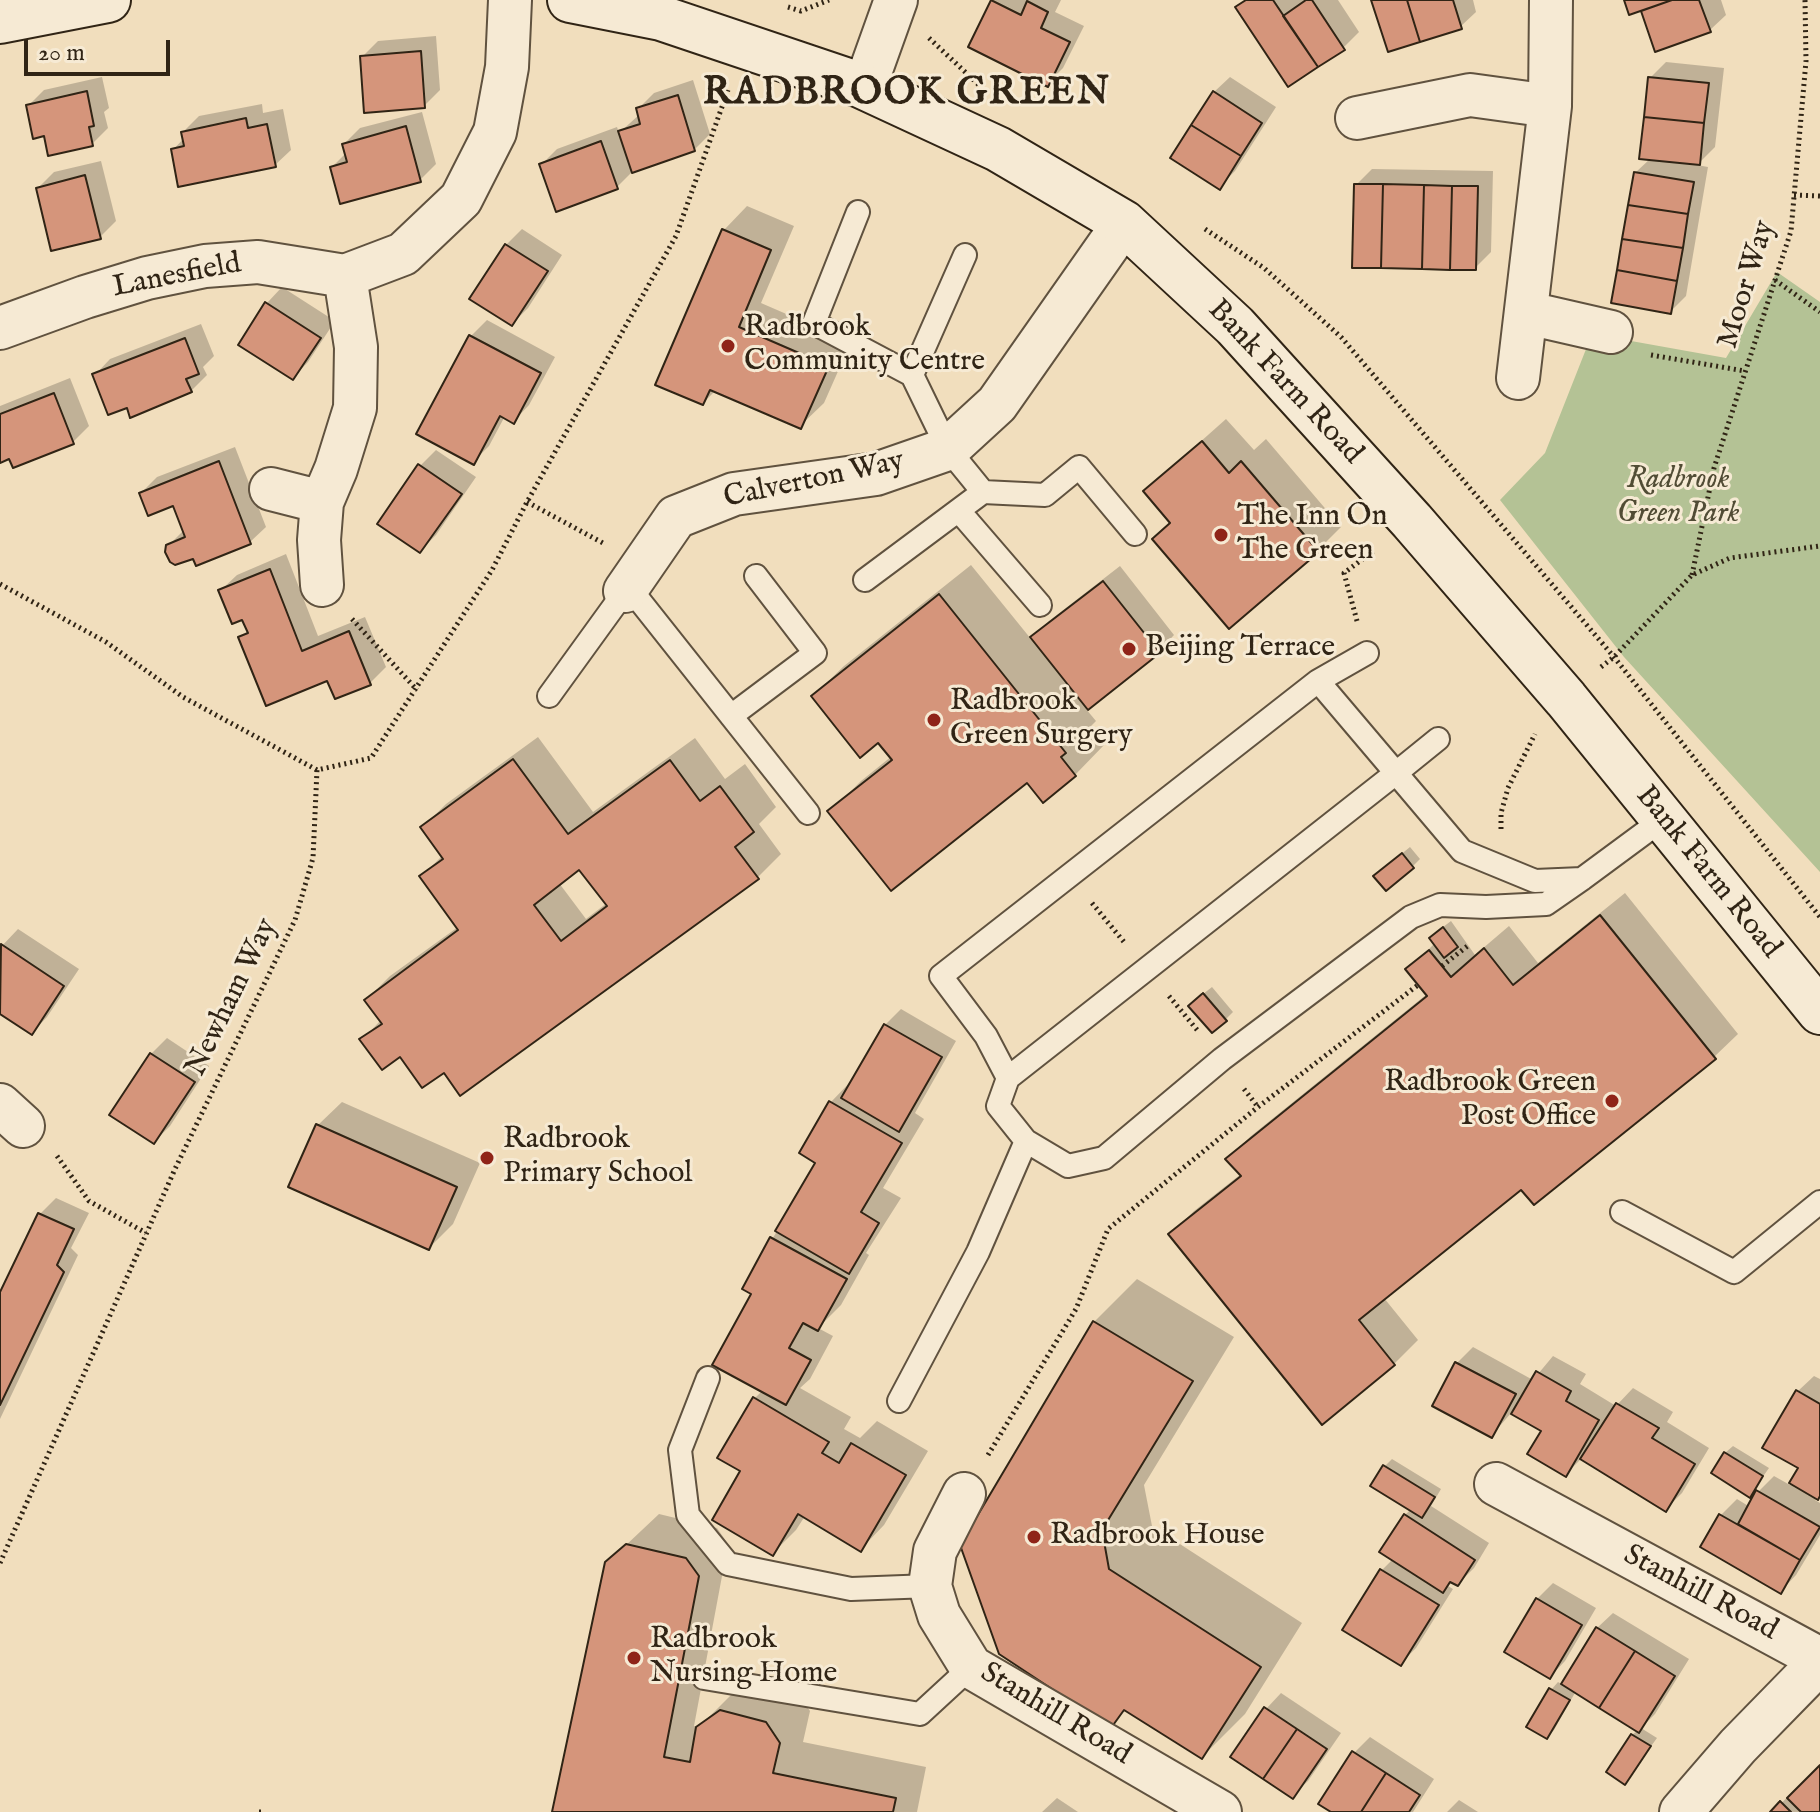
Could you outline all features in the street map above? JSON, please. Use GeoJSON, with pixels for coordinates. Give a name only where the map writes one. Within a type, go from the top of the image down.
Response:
{"type":"FeatureCollection","features":[{"type":"Feature","properties":{"kind":"street"},"geometry":{"type":"LineString","coordinates":[[0,21],[108,0]]}},
{"type":"Feature","properties":{"kind":"street","name":"Lanesfield"},"geometry":{"type":"LineString","coordinates":[[0,328],[135,281],[205,266],[258,262],[345,276],[403,254],[461,199],[495,132],[507,67],[510,0]]}},
{"type":"Feature","properties":{"kind":"street","name":"Bank Farm Road"},"geometry":{"type":"LineString","coordinates":[[570,0],[661,18],[860,85],[998,149],[1124,223],[1235,326],[1339,439],[1566,699],[1820,1012]]}},
{"type":"Feature","properties":{"kind":"street"},"geometry":{"type":"LineString","coordinates":[[860,85],[867,81],[896,0]]}},
{"type":"Feature","properties":{"kind":"street"},"geometry":{"type":"LineString","coordinates":[[1518,378],[1550,106],[1551,0]]}},
{"type":"Feature","properties":{"kind":"street"},"geometry":{"type":"LineString","coordinates":[[1357,118],[1470,95],[1550,106]]}},
{"type":"Feature","properties":{"kind":"street","name":"Calverton Way"},"geometry":{"type":"LineString","coordinates":[[627,588],[676,517],[734,494],[876,474],[948,449],[997,404],[1124,223]]}},
{"type":"Feature","properties":{"kind":"street"},"geometry":{"type":"LineString","coordinates":[[322,585],[319,540],[322,502],[355,408],[356,347],[345,276]]}},
{"type":"Feature","properties":{"kind":"street"},"geometry":{"type":"LineString","coordinates":[[1528,313],[1611,332]]}},
{"type":"Feature","properties":{"kind":"street"},"geometry":{"type":"LineString","coordinates":[[271,489],[322,502]]}},
{"type":"Feature","properties":{"kind":"street","name":"Stanhill Road"},"geometry":{"type":"LineString","coordinates":[[1496,1484],[1820,1660],[1738,1746],[1681,1812]]}},
{"type":"Feature","properties":{"kind":"street"},"geometry":{"type":"LineString","coordinates":[[930,1586],[935,1551],[964,1494]]}},
{"type":"Feature","properties":{"kind":"street","name":"Stanhill Road"},"geometry":{"type":"LineString","coordinates":[[930,1586],[939,1615],[971,1667],[1220,1812]]}},
{"type":"Feature","properties":{"kind":"lane"},"geometry":{"type":"LineString","coordinates":[[858,212],[814,323],[912,375],[948,449],[983,492]]}},
{"type":"Feature","properties":{"kind":"lane"},"geometry":{"type":"LineString","coordinates":[[912,375],[965,255]]}},
{"type":"Feature","properties":{"kind":"lane"},"geometry":{"type":"LineString","coordinates":[[865,580],[983,492],[1045,495],[1079,467],[1135,534]]}},
{"type":"Feature","properties":{"kind":"lane"},"geometry":{"type":"LineString","coordinates":[[959,511],[1040,605]]}},
{"type":"Feature","properties":{"kind":"lane"},"geometry":{"type":"LineString","coordinates":[[731,716],[815,653],[756,576]]}},
{"type":"Feature","properties":{"kind":"lane"},"geometry":{"type":"LineString","coordinates":[[549,696],[627,588],[808,813]]}},
{"type":"Feature","properties":{"kind":"lane"},"geometry":{"type":"LineString","coordinates":[[1008,1078],[986,1036],[941,976],[1318,681],[1367,653]]}},
{"type":"Feature","properties":{"kind":"lane"},"geometry":{"type":"LineString","coordinates":[[1318,681],[1462,851],[1535,881],[1582,879]]}},
{"type":"Feature","properties":{"kind":"lane"},"geometry":{"type":"LineString","coordinates":[[1438,739],[1008,1078],[998,1106],[1026,1141],[1068,1166],[1104,1158],[1222,1059],[1411,917],[1440,905],[1486,907],[1546,904],[1663,820]]}},
{"type":"Feature","properties":{"kind":"lane"},"geometry":{"type":"LineString","coordinates":[[899,1401],[978,1252],[1026,1141]]}},
{"type":"Feature","properties":{"kind":"lane"},"geometry":{"type":"LineString","coordinates":[[1622,1212],[1734,1272],[1820,1202]]}},
{"type":"Feature","properties":{"kind":"lane"},"geometry":{"type":"LineString","coordinates":[[708,1378],[680,1450],[688,1515],[728,1564],[851,1589],[930,1586]]}},
{"type":"Feature","properties":{"kind":"lane"},"geometry":{"type":"LineString","coordinates":[[704,1678],[920,1714],[971,1667]]}},
{"type":"Feature","properties":{"kind":"path"},"geometry":{"type":"LineString","coordinates":[[775,4],[801,11],[829,0]]}},
{"type":"Feature","properties":{"kind":"path","name":"Moor Way"},"geometry":{"type":"LineString","coordinates":[[1692,575],[1714,468],[1791,231],[1806,61],[1805,0]]}},
{"type":"Feature","properties":{"kind":"path"},"geometry":{"type":"LineString","coordinates":[[0,584],[106,642],[183,697],[317,770],[371,758],[492,570],[676,236],[731,83]]}},
{"type":"Feature","properties":{"kind":"path"},"geometry":{"type":"LineString","coordinates":[[1794,195],[1820,196]]}},
{"type":"Feature","properties":{"kind":"path"},"geometry":{"type":"LineString","coordinates":[[1775,280],[1820,312]]}},
{"type":"Feature","properties":{"kind":"path"},"geometry":{"type":"LineString","coordinates":[[1611,332],[1631,352],[1745,371]]}},
{"type":"Feature","properties":{"kind":"path"},"geometry":{"type":"LineString","coordinates":[[527,502],[604,543],[627,588]]}},
{"type":"Feature","properties":{"kind":"path"},"geometry":{"type":"LineString","coordinates":[[1591,675],[1614,657],[1692,575],[1730,558],[1820,546]]}},
{"type":"Feature","properties":{"kind":"path"},"geometry":{"type":"LineString","coordinates":[[1361,561],[1344,573],[1367,653]]}},
{"type":"Feature","properties":{"kind":"path"},"geometry":{"type":"LineString","coordinates":[[322,585],[417,690]]}},
{"type":"Feature","properties":{"kind":"path"},"geometry":{"type":"LineString","coordinates":[[1501,868],[1501,813],[1508,788],[1536,733]]}},
{"type":"Feature","properties":{"kind":"path","name":"Newham Way"},"geometry":{"type":"LineString","coordinates":[[0,1563],[146,1233],[295,920],[313,858],[317,770]]}},
{"type":"Feature","properties":{"kind":"path"},"geometry":{"type":"LineString","coordinates":[[964,1494],[1076,1309],[1108,1229],[1258,1107],[1418,985]]}},
{"type":"Feature","properties":{"kind":"path"},"geometry":{"type":"LineString","coordinates":[[12,1116],[59,1158],[89,1201],[146,1233]]}},
{"type":"Feature","properties":{"kind":"green space","name":"Radbrook Green Park"},"geometry":{"type":"Polygon","coordinates":[[[1777,272],[1820,302],[1820,872],[1624,657],[1500,500],[1545,453],[1592,334],[1726,358],[1777,272]]]}},
{"type":"Feature","properties":{"kind":"building"},"geometry":{"type":"Polygon","coordinates":[[[991,0],[1021,15],[1027,1],[1048,12],[1041,28],[1070,42],[1048,87],[968,47],[991,0]]]}},
{"type":"Feature","properties":{"kind":"building"},"geometry":{"type":"Polygon","coordinates":[[[1246,0],[1273,0],[1318,67],[1288,87],[1235,7],[1246,0]]]}},
{"type":"Feature","properties":{"kind":"building"},"geometry":{"type":"Polygon","coordinates":[[[1306,0],[1312,0],[1345,50],[1318,67],[1283,16],[1306,0]]]}},
{"type":"Feature","properties":{"kind":"building"},"geometry":{"type":"Polygon","coordinates":[[[1371,0],[1407,0],[1420,42],[1388,52],[1371,0]]]}},
{"type":"Feature","properties":{"kind":"building"},"geometry":{"type":"Polygon","coordinates":[[[1407,0],[1453,0],[1462,29],[1420,42],[1407,0]]]}},
{"type":"Feature","properties":{"kind":"building"},"geometry":{"type":"Polygon","coordinates":[[[1624,0],[1672,0],[1629,15],[1624,0]]]}},
{"type":"Feature","properties":{"kind":"building"},"geometry":{"type":"Polygon","coordinates":[[[1672,0],[1699,0],[1711,32],[1655,52],[1641,11],[1672,0]]]}},
{"type":"Feature","properties":{"kind":"building"},"geometry":{"type":"Polygon","coordinates":[[[421,51],[425,108],[364,113],[360,56],[421,51]]]}},
{"type":"Feature","properties":{"kind":"building"},"geometry":{"type":"Polygon","coordinates":[[[1648,77],[1709,83],[1704,123],[1644,117],[1648,77]]]}},
{"type":"Feature","properties":{"kind":"building"},"geometry":{"type":"Polygon","coordinates":[[[87,91],[94,126],[89,127],[93,146],[48,156],[44,136],[33,139],[26,105],[87,91]]]}},
{"type":"Feature","properties":{"kind":"building"},"geometry":{"type":"Polygon","coordinates":[[[1213,91],[1262,123],[1241,156],[1191,125],[1213,91]]]}},
{"type":"Feature","properties":{"kind":"building"},"geometry":{"type":"Polygon","coordinates":[[[678,95],[695,151],[632,173],[618,131],[640,124],[636,108],[678,95]]]}},
{"type":"Feature","properties":{"kind":"building"},"geometry":{"type":"Polygon","coordinates":[[[1644,117],[1704,123],[1700,165],[1639,159],[1644,117]]]}},
{"type":"Feature","properties":{"kind":"building"},"geometry":{"type":"Polygon","coordinates":[[[246,118],[248,128],[267,124],[276,167],[178,187],[171,149],[184,146],[181,132],[246,118]]]}},
{"type":"Feature","properties":{"kind":"building"},"geometry":{"type":"Polygon","coordinates":[[[1191,125],[1241,156],[1220,190],[1170,158],[1191,125]]]}},
{"type":"Feature","properties":{"kind":"building"},"geometry":{"type":"Polygon","coordinates":[[[406,126],[421,182],[340,204],[330,167],[347,162],[342,144],[406,126]]]}},
{"type":"Feature","properties":{"kind":"building"},"geometry":{"type":"Polygon","coordinates":[[[601,141],[618,189],[556,212],[539,164],[601,141]]]}},
{"type":"Feature","properties":{"kind":"building"},"geometry":{"type":"Polygon","coordinates":[[[1634,172],[1694,182],[1688,214],[1628,205],[1634,172]]]}},
{"type":"Feature","properties":{"kind":"building"},"geometry":{"type":"Polygon","coordinates":[[[85,175],[101,239],[51,251],[36,188],[85,175]]]}},
{"type":"Feature","properties":{"kind":"building"},"geometry":{"type":"Polygon","coordinates":[[[1354,184],[1383,184],[1381,268],[1352,268],[1354,184]]]}},
{"type":"Feature","properties":{"kind":"building"},"geometry":{"type":"Polygon","coordinates":[[[1383,184],[1424,185],[1422,269],[1381,268],[1383,184]]]}},
{"type":"Feature","properties":{"kind":"building"},"geometry":{"type":"Polygon","coordinates":[[[1424,185],[1452,186],[1450,270],[1422,269],[1424,185]]]}},
{"type":"Feature","properties":{"kind":"building"},"geometry":{"type":"Polygon","coordinates":[[[1452,186],[1478,186],[1476,270],[1450,270],[1452,186]]]}},
{"type":"Feature","properties":{"kind":"building"},"geometry":{"type":"Polygon","coordinates":[[[1628,205],[1688,214],[1683,248],[1622,239],[1628,205]]]}},
{"type":"Feature","properties":{"kind":"building","name":"Radbrook Community Centre"},"geometry":{"type":"Polygon","coordinates":[[[722,229],[771,250],[739,327],[829,366],[801,429],[710,390],[703,405],[655,385],[722,229]]]}},
{"type":"Feature","properties":{"kind":"building"},"geometry":{"type":"Polygon","coordinates":[[[1622,239],[1683,248],[1677,281],[1617,270],[1622,239]]]}},
{"type":"Feature","properties":{"kind":"building"},"geometry":{"type":"Polygon","coordinates":[[[505,244],[548,271],[512,326],[469,299],[505,244]]]}},
{"type":"Feature","properties":{"kind":"building"},"geometry":{"type":"Polygon","coordinates":[[[1617,270],[1677,281],[1671,314],[1611,303],[1617,270]]]}},
{"type":"Feature","properties":{"kind":"building"},"geometry":{"type":"Polygon","coordinates":[[[265,302],[321,338],[293,380],[238,345],[265,302]]]}},
{"type":"Feature","properties":{"kind":"building"},"geometry":{"type":"Polygon","coordinates":[[[469,335],[541,373],[514,424],[500,416],[474,465],[416,434],[469,335]]]}},
{"type":"Feature","properties":{"kind":"building"},"geometry":{"type":"Polygon","coordinates":[[[185,338],[199,374],[186,379],[192,392],[130,418],[127,408],[108,415],[92,374],[185,338]]]}},
{"type":"Feature","properties":{"kind":"building"},"geometry":{"type":"Polygon","coordinates":[[[54,393],[74,444],[13,468],[9,459],[0,463],[0,414],[54,393]]]}},
{"type":"Feature","properties":{"kind":"building"},"geometry":{"type":"Polygon","coordinates":[[[1202,441],[1229,473],[1241,461],[1319,552],[1229,629],[1152,539],[1170,523],[1143,491],[1202,441]]]}},
{"type":"Feature","properties":{"kind":"building"},"geometry":{"type":"Polygon","coordinates":[[[219,461],[251,544],[196,566],[193,559],[175,565],[165,552],[166,545],[185,537],[173,506],[148,516],[139,493],[219,461]]]}},
{"type":"Feature","properties":{"kind":"building"},"geometry":{"type":"Polygon","coordinates":[[[418,464],[462,494],[420,553],[377,524],[418,464]]]}},
{"type":"Feature","properties":{"kind":"building"},"geometry":{"type":"Polygon","coordinates":[[[270,569],[302,651],[349,631],[371,685],[335,699],[327,681],[266,706],[238,637],[248,633],[242,620],[232,624],[218,590],[270,569]]]}},
{"type":"Feature","properties":{"kind":"building"},"geometry":{"type":"Polygon","coordinates":[[[1103,581],[1160,653],[1088,710],[1030,637],[1103,581]]]}},
{"type":"Feature","properties":{"kind":"building","name":"Radbrook Green Surgery"},"geometry":{"type":"Polygon","coordinates":[[[939,594],[1066,753],[1061,757],[1076,776],[1043,803],[1027,783],[891,891],[827,811],[892,760],[878,743],[860,758],[811,696],[939,594]]]}},
{"type":"Feature","properties":{"kind":"building"},"geometry":{"type":"Polygon","coordinates":[[[513,759],[568,834],[670,760],[700,801],[720,786],[754,832],[735,847],[759,879],[460,1096],[444,1073],[422,1088],[400,1057],[382,1070],[359,1039],[382,1024],[364,1000],[458,930],[419,876],[443,859],[420,827],[513,759]],[[579,870],[534,905],[561,941],[607,906],[579,870]]]}},
{"type":"Feature","properties":{"kind":"building"},"geometry":{"type":"Polygon","coordinates":[[[1402,853],[1414,868],[1386,891],[1373,876],[1402,853]]]}},
{"type":"Feature","properties":{"kind":"building"},"geometry":{"type":"Polygon","coordinates":[[[1600,915],[1716,1059],[1534,1205],[1521,1190],[1359,1320],[1395,1365],[1322,1425],[1168,1234],[1241,1176],[1225,1159],[1427,996],[1405,969],[1429,950],[1451,977],[1484,948],[1513,985],[1600,915]]]}},
{"type":"Feature","properties":{"kind":"building"},"geometry":{"type":"Polygon","coordinates":[[[1443,927],[1458,947],[1444,958],[1429,938],[1443,927]]]}},
{"type":"Feature","properties":{"kind":"building"},"geometry":{"type":"Polygon","coordinates":[[[1,944],[64,986],[32,1035],[0,1014],[1,944]]]}},
{"type":"Feature","properties":{"kind":"building"},"geometry":{"type":"Polygon","coordinates":[[[1203,993],[1227,1021],[1212,1033],[1188,1006],[1203,993]]]}},
{"type":"Feature","properties":{"kind":"building"},"geometry":{"type":"Polygon","coordinates":[[[884,1024],[942,1057],[899,1132],[841,1098],[884,1024]]]}},
{"type":"Feature","properties":{"kind":"building"},"geometry":{"type":"Polygon","coordinates":[[[150,1053],[195,1082],[154,1144],[109,1115],[150,1053]]]}},
{"type":"Feature","properties":{"kind":"building"},"geometry":{"type":"Polygon","coordinates":[[[829,1101],[902,1143],[861,1212],[879,1223],[849,1274],[775,1231],[815,1163],[799,1153],[829,1101]]]}},
{"type":"Feature","properties":{"kind":"building"},"geometry":{"type":"Polygon","coordinates":[[[316,1124],[457,1187],[429,1250],[288,1187],[316,1124]]]}},
{"type":"Feature","properties":{"kind":"building"},"geometry":{"type":"Polygon","coordinates":[[[38,1213],[74,1229],[57,1265],[64,1272],[0,1405],[0,1292],[38,1213]]]}},
{"type":"Feature","properties":{"kind":"building"},"geometry":{"type":"Polygon","coordinates":[[[770,1237],[847,1279],[818,1331],[803,1323],[789,1348],[811,1360],[786,1405],[712,1365],[751,1294],[742,1289],[770,1237]]]}},
{"type":"Feature","properties":{"kind":"building","name":"Radbrook House"},"geometry":{"type":"Polygon","coordinates":[[[1093,1321],[1193,1381],[1102,1530],[1109,1569],[1261,1667],[1202,1759],[1124,1710],[1111,1728],[999,1654],[960,1545],[1093,1321]]]}},
{"type":"Feature","properties":{"kind":"building"},"geometry":{"type":"Polygon","coordinates":[[[1455,1362],[1516,1394],[1492,1438],[1432,1406],[1455,1362]]]}},
{"type":"Feature","properties":{"kind":"building"},"geometry":{"type":"Polygon","coordinates":[[[1536,1371],[1571,1391],[1566,1401],[1599,1420],[1566,1477],[1527,1454],[1541,1431],[1511,1414],[1536,1371]]]}},
{"type":"Feature","properties":{"kind":"building"},"geometry":{"type":"Polygon","coordinates":[[[1796,1390],[1820,1404],[1818,1500],[1789,1483],[1798,1468],[1762,1448],[1796,1390]]]}},
{"type":"Feature","properties":{"kind":"building"},"geometry":{"type":"Polygon","coordinates":[[[753,1397],[829,1442],[822,1453],[839,1463],[851,1443],[906,1475],[861,1552],[798,1514],[773,1556],[712,1520],[740,1471],[717,1458],[753,1397]]]}},
{"type":"Feature","properties":{"kind":"building"},"geometry":{"type":"Polygon","coordinates":[[[1616,1403],[1659,1428],[1652,1438],[1695,1464],[1666,1512],[1580,1459],[1616,1403]]]}},
{"type":"Feature","properties":{"kind":"building"},"geometry":{"type":"Polygon","coordinates":[[[1724,1452],[1763,1476],[1750,1498],[1711,1473],[1724,1452]]]}},
{"type":"Feature","properties":{"kind":"building"},"geometry":{"type":"Polygon","coordinates":[[[1383,1465],[1435,1497],[1422,1518],[1370,1486],[1383,1465]]]}},
{"type":"Feature","properties":{"kind":"building"},"geometry":{"type":"Polygon","coordinates":[[[1756,1490],[1820,1527],[1800,1560],[1738,1524],[1756,1490]]]}},
{"type":"Feature","properties":{"kind":"building"},"geometry":{"type":"Polygon","coordinates":[[[1404,1514],[1475,1560],[1458,1586],[1450,1582],[1443,1593],[1379,1552],[1404,1514]]]}},
{"type":"Feature","properties":{"kind":"building"},"geometry":{"type":"Polygon","coordinates":[[[1719,1514],[1800,1560],[1781,1594],[1700,1547],[1719,1514]]]}},
{"type":"Feature","properties":{"kind":"building","name":"Radbrook Nursing Home"},"geometry":{"type":"Polygon","coordinates":[[[626,1544],[686,1558],[699,1576],[664,1757],[690,1762],[696,1727],[720,1710],[766,1722],[780,1743],[773,1773],[896,1798],[893,1812],[552,1812],[605,1562],[626,1544]]]}},
{"type":"Feature","properties":{"kind":"building"},"geometry":{"type":"Polygon","coordinates":[[[1380,1569],[1439,1605],[1401,1666],[1342,1630],[1380,1569]]]}},
{"type":"Feature","properties":{"kind":"building"},"geometry":{"type":"Polygon","coordinates":[[[1536,1598],[1582,1625],[1550,1679],[1504,1652],[1536,1598]]]}},
{"type":"Feature","properties":{"kind":"building"},"geometry":{"type":"Polygon","coordinates":[[[1596,1627],[1635,1651],[1599,1708],[1561,1684],[1596,1627]]]}},
{"type":"Feature","properties":{"kind":"building"},"geometry":{"type":"Polygon","coordinates":[[[1635,1651],[1675,1676],[1639,1733],[1599,1708],[1635,1651]]]}},
{"type":"Feature","properties":{"kind":"building"},"geometry":{"type":"Polygon","coordinates":[[[1549,1688],[1570,1700],[1547,1739],[1526,1727],[1549,1688]]]}},
{"type":"Feature","properties":{"kind":"building"},"geometry":{"type":"Polygon","coordinates":[[[1264,1707],[1297,1729],[1263,1779],[1230,1757],[1264,1707]]]}},
{"type":"Feature","properties":{"kind":"building"},"geometry":{"type":"Polygon","coordinates":[[[1297,1729],[1327,1749],[1293,1799],[1263,1779],[1297,1729]]]}},
{"type":"Feature","properties":{"kind":"building"},"geometry":{"type":"Polygon","coordinates":[[[1631,1734],[1651,1746],[1625,1785],[1606,1772],[1631,1734]]]}},
{"type":"Feature","properties":{"kind":"building"},"geometry":{"type":"Polygon","coordinates":[[[1352,1751],[1386,1773],[1361,1812],[1331,1812],[1318,1804],[1352,1751]]]}},
{"type":"Feature","properties":{"kind":"building"},"geometry":{"type":"Polygon","coordinates":[[[1820,1765],[1820,1812],[1801,1812],[1787,1798],[1820,1765]]]}},
{"type":"Feature","properties":{"kind":"building"},"geometry":{"type":"Polygon","coordinates":[[[1386,1773],[1420,1795],[1409,1812],[1361,1812],[1386,1773]]]}},
{"type":"Feature","properties":{"kind":"building"},"geometry":{"type":"Polygon","coordinates":[[[1780,1801],[1791,1812],[1770,1812],[1780,1801]]]}},
{"type":"Feature","properties":{"kind":"place","name":"Radbrook Community Centre"},"geometry":{"type":"Point","coordinates":[728,346]}},
{"type":"Feature","properties":{"kind":"place","name":"The Inn On The Green"},"geometry":{"type":"Point","coordinates":[1221,535]}},
{"type":"Feature","properties":{"kind":"place","name":"Beijing Terrace"},"geometry":{"type":"Point","coordinates":[1129,649]}},
{"type":"Feature","properties":{"kind":"place","name":"Radbrook Green Surgery"},"geometry":{"type":"Point","coordinates":[934,720]}},
{"type":"Feature","properties":{"kind":"place","name":"Radbrook Green Post Office"},"geometry":{"type":"Point","coordinates":[1612,1101]}},
{"type":"Feature","properties":{"kind":"place","name":"Radbrook Primary School"},"geometry":{"type":"Point","coordinates":[487,1158]}},
{"type":"Feature","properties":{"kind":"place","name":"Radbrook House"},"geometry":{"type":"Point","coordinates":[1034,1537]}},
{"type":"Feature","properties":{"kind":"place","name":"Radbrook Nursing Home"},"geometry":{"type":"Point","coordinates":[634,1658]}},
{"type":"Feature","properties":{"kind":"district","name":"RADBROOK GREEN"},"geometry":{"type":"Point","coordinates":[907,95]}}]}
